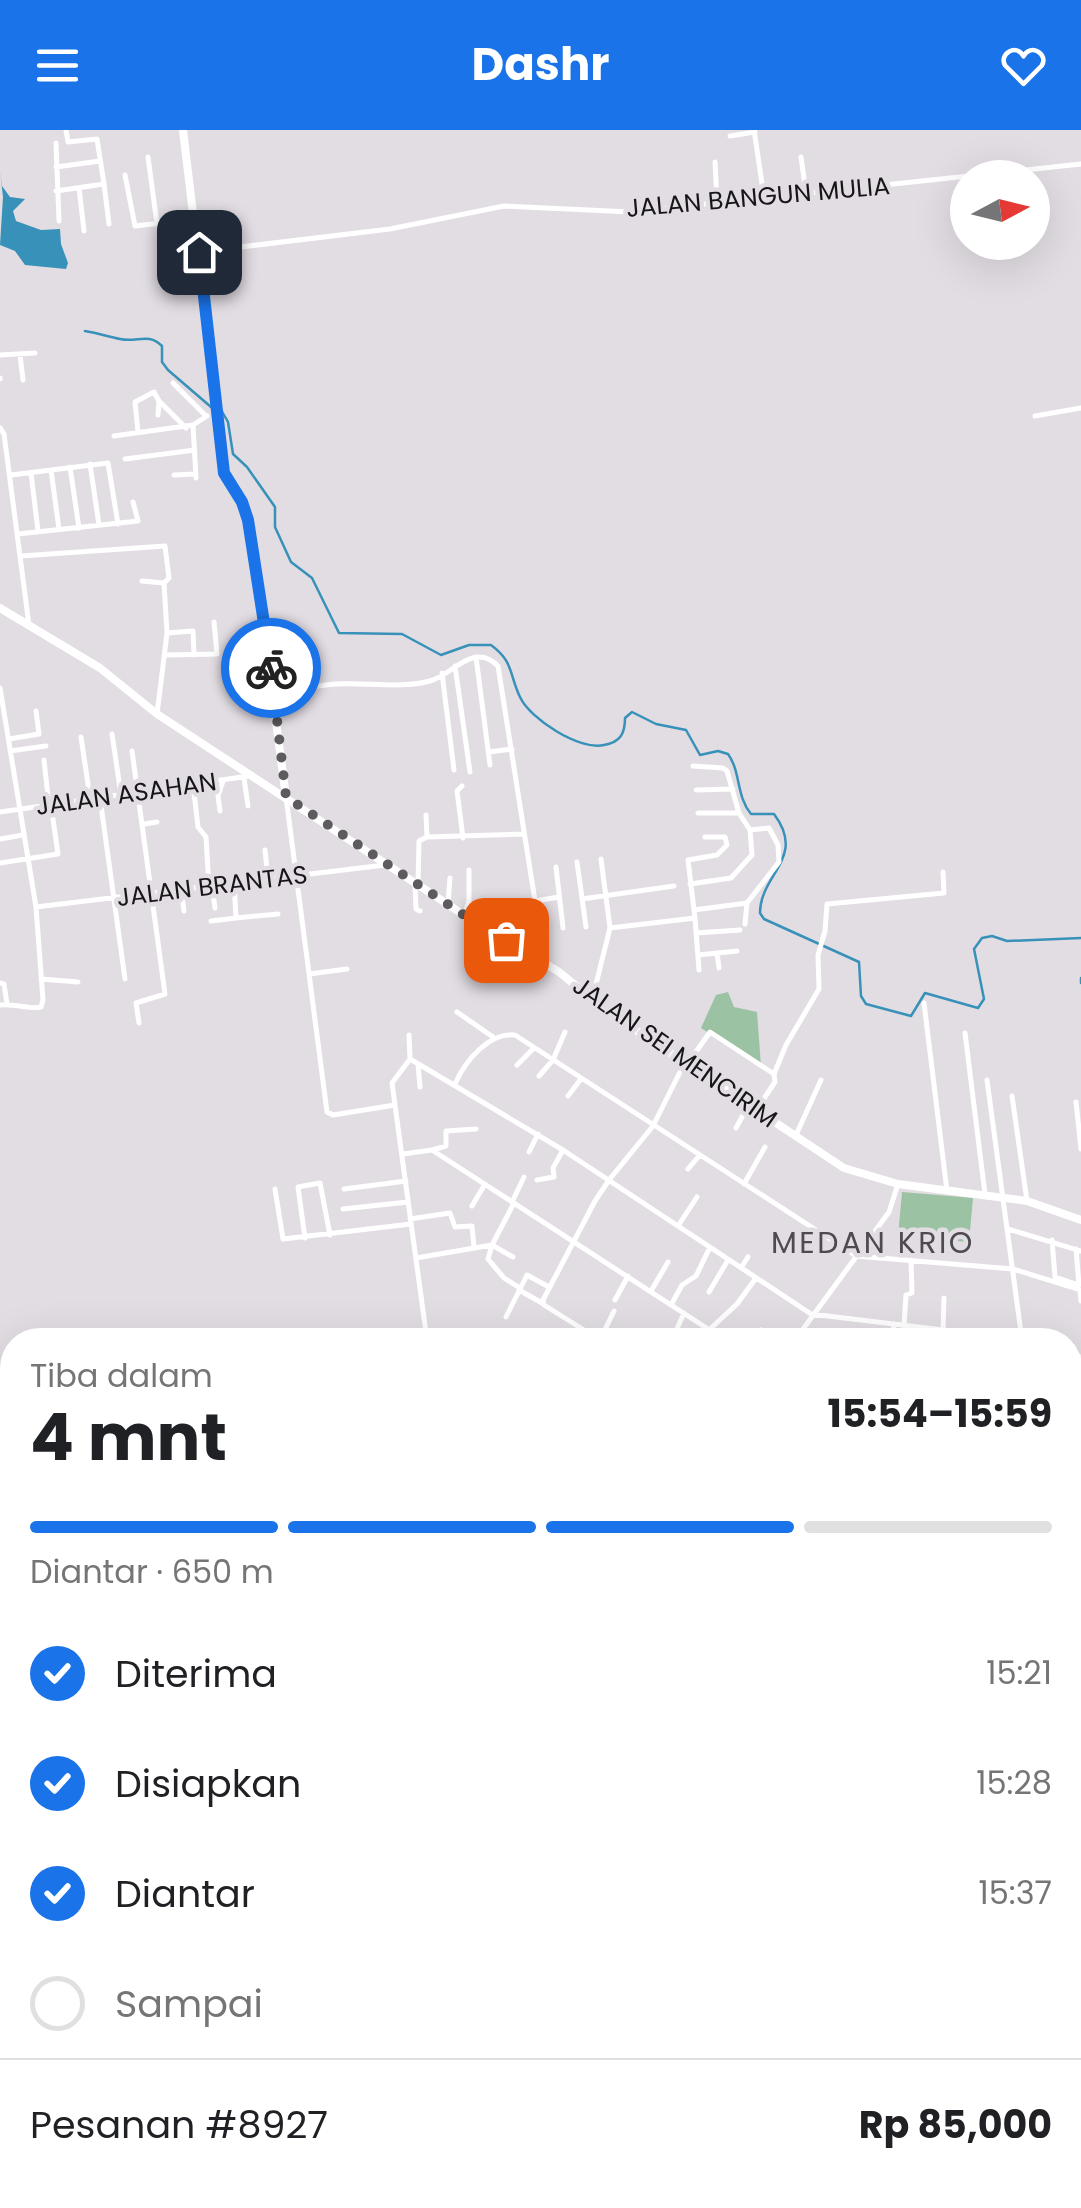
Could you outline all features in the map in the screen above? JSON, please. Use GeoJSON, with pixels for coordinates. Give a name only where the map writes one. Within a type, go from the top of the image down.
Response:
{"type":"FeatureCollection","features":[{"type":"Feature","properties":{"kind":"street"},"geometry":{"type":"LineString","coordinates":[[66,130],[68,142]]}},
{"type":"Feature","properties":{"kind":"street"},"geometry":{"type":"LineString","coordinates":[[96,130],[109,224]]}},
{"type":"Feature","properties":{"kind":"street"},"geometry":{"type":"LineString","coordinates":[[183,130],[225,477],[242,502],[248,520],[327,1112],[395,1105]]}},
{"type":"Feature","properties":{"kind":"street"},"geometry":{"type":"LineString","coordinates":[[730,136],[755,131],[764,198]]}},
{"type":"Feature","properties":{"kind":"street"},"geometry":{"type":"LineString","coordinates":[[59,221],[52,143],[97,139]]}},
{"type":"Feature","properties":{"kind":"street"},"geometry":{"type":"LineString","coordinates":[[801,157],[806,193]]}},
{"type":"Feature","properties":{"kind":"street"},"geometry":{"type":"LineString","coordinates":[[148,158],[158,224]]}},
{"type":"Feature","properties":{"kind":"street"},"geometry":{"type":"LineString","coordinates":[[56,167],[100,161]]}},
{"type":"Feature","properties":{"kind":"street"},"geometry":{"type":"LineString","coordinates":[[715,162],[717,202]]}},
{"type":"Feature","properties":{"kind":"street","name":"JALAN BANGUN MULIA"},"geometry":{"type":"LineString","coordinates":[[199,252],[390,229],[504,206],[631,212],[1081,164]]}},
{"type":"Feature","properties":{"kind":"street"},"geometry":{"type":"LineString","coordinates":[[126,175],[134,225],[194,219]]}},
{"type":"Feature","properties":{"kind":"street"},"geometry":{"type":"LineString","coordinates":[[56,191],[104,184]]}},
{"type":"Feature","properties":{"kind":"street"},"geometry":{"type":"LineString","coordinates":[[80,188],[84,231]]}},
{"type":"Feature","properties":{"kind":"street"},"geometry":{"type":"LineString","coordinates":[[0,356],[35,353]]}},
{"type":"Feature","properties":{"kind":"street"},"geometry":{"type":"LineString","coordinates":[[20,354],[24,380]]}},
{"type":"Feature","properties":{"kind":"street"},"geometry":{"type":"LineString","coordinates":[[172,383],[207,416]]}},
{"type":"Feature","properties":{"kind":"street"},"geometry":{"type":"LineString","coordinates":[[138,434],[135,402],[152,392],[190,427],[196,476],[174,475]]}},
{"type":"Feature","properties":{"kind":"street"},"geometry":{"type":"LineString","coordinates":[[158,415],[159,401]]}},
{"type":"Feature","properties":{"kind":"street"},"geometry":{"type":"LineString","coordinates":[[1035,416],[1081,408]]}},
{"type":"Feature","properties":{"kind":"street"},"geometry":{"type":"LineString","coordinates":[[114,436],[190,427],[218,412]]}},
{"type":"Feature","properties":{"kind":"street"},"geometry":{"type":"LineString","coordinates":[[0,428],[4,434],[30,628]]}},
{"type":"Feature","properties":{"kind":"street"},"geometry":{"type":"LineString","coordinates":[[124,459],[195,450]]}},
{"type":"Feature","properties":{"kind":"street"},"geometry":{"type":"LineString","coordinates":[[90,464],[99,526]]}},
{"type":"Feature","properties":{"kind":"street"},"geometry":{"type":"LineString","coordinates":[[10,475],[110,465],[118,524]]}},
{"type":"Feature","properties":{"kind":"street"},"geometry":{"type":"LineString","coordinates":[[70,467],[79,528]]}},
{"type":"Feature","properties":{"kind":"street"},"geometry":{"type":"LineString","coordinates":[[51,470],[59,529]]}},
{"type":"Feature","properties":{"kind":"street"},"geometry":{"type":"LineString","coordinates":[[30,472],[38,531]]}},
{"type":"Feature","properties":{"kind":"street"},"geometry":{"type":"LineString","coordinates":[[18,534],[138,521],[133,502]]}},
{"type":"Feature","properties":{"kind":"street"},"geometry":{"type":"LineString","coordinates":[[21,556],[162,545],[167,549],[169,578],[164,582],[142,581]]}},
{"type":"Feature","properties":{"kind":"street"},"geometry":{"type":"LineString","coordinates":[[157,714],[167,633],[164,582]]}},
{"type":"Feature","properties":{"kind":"street","name":"JALAN SEI MENCIRIM"},"geometry":{"type":"LineString","coordinates":[[0,608],[100,668],[157,714],[248,777],[286,797],[558,972],[600,1005],[844,1168],[898,1184],[1028,1201],[1081,1220]]}},
{"type":"Feature","properties":{"kind":"street"},"geometry":{"type":"LineString","coordinates":[[165,655],[217,654],[214,622]]}},
{"type":"Feature","properties":{"kind":"street"},"geometry":{"type":"LineString","coordinates":[[167,633],[192,631],[194,655]]}},
{"type":"Feature","properties":{"kind":"street"},"geometry":{"type":"LineString","coordinates":[[274,693],[336,684],[432,681],[455,665],[476,657],[490,658],[498,666],[535,901],[532,956]]}},
{"type":"Feature","properties":{"kind":"street"},"geometry":{"type":"LineString","coordinates":[[476,657],[490,765]]}},
{"type":"Feature","properties":{"kind":"street"},"geometry":{"type":"LineString","coordinates":[[455,665],[470,772]]}},
{"type":"Feature","properties":{"kind":"street"},"geometry":{"type":"LineString","coordinates":[[442,673],[454,770]]}},
{"type":"Feature","properties":{"kind":"street"},"geometry":{"type":"LineString","coordinates":[[0,688],[36,907],[41,1007],[4,1005],[4,984],[0,982]]}},
{"type":"Feature","properties":{"kind":"street"},"geometry":{"type":"LineString","coordinates":[[9,739],[39,734],[36,711]]}},
{"type":"Feature","properties":{"kind":"street"},"geometry":{"type":"LineString","coordinates":[[112,734],[120,796]]}},
{"type":"Feature","properties":{"kind":"street"},"geometry":{"type":"LineString","coordinates":[[81,737],[90,800]]}},
{"type":"Feature","properties":{"kind":"street"},"geometry":{"type":"LineString","coordinates":[[10,751],[46,746]]}},
{"type":"Feature","properties":{"kind":"street"},"geometry":{"type":"LineString","coordinates":[[489,752],[512,750]]}},
{"type":"Feature","properties":{"kind":"street"},"geometry":{"type":"LineString","coordinates":[[132,751],[165,994],[136,1003],[139,1023]]}},
{"type":"Feature","properties":{"kind":"street"},"geometry":{"type":"LineString","coordinates":[[0,863],[58,853],[44,760]]}},
{"type":"Feature","properties":{"kind":"street"},"geometry":{"type":"LineString","coordinates":[[690,884],[734,876],[752,855],[750,830],[739,812],[725,769],[694,766]]}},
{"type":"Feature","properties":{"kind":"street"},"geometry":{"type":"LineString","coordinates":[[248,777],[248,806]]}},
{"type":"Feature","properties":{"kind":"street","name":"JALAN ASAHAN"},"geometry":{"type":"LineString","coordinates":[[0,812],[248,777]]}},
{"type":"Feature","properties":{"kind":"street"},"geometry":{"type":"LineString","coordinates":[[220,810],[222,781]]}},
{"type":"Feature","properties":{"kind":"street"},"geometry":{"type":"LineString","coordinates":[[193,784],[198,828],[206,837],[215,908]]}},
{"type":"Feature","properties":{"kind":"street"},"geometry":{"type":"LineString","coordinates":[[462,786],[456,791],[462,838]]}},
{"type":"Feature","properties":{"kind":"street"},"geometry":{"type":"LineString","coordinates":[[696,790],[733,789]]}},
{"type":"Feature","properties":{"kind":"street"},"geometry":{"type":"LineString","coordinates":[[100,798],[126,979]]}},
{"type":"Feature","properties":{"kind":"street"},"geometry":{"type":"LineString","coordinates":[[698,813],[739,812]]}},
{"type":"Feature","properties":{"kind":"street"},"geometry":{"type":"LineString","coordinates":[[426,815],[427,837]]}},
{"type":"Feature","properties":{"kind":"street"},"geometry":{"type":"LineString","coordinates":[[144,824],[156,822]]}},
{"type":"Feature","properties":{"kind":"street"},"geometry":{"type":"LineString","coordinates":[[696,934],[743,927],[747,903],[779,862],[778,845],[770,828],[750,830]]}},
{"type":"Feature","properties":{"kind":"street"},"geometry":{"type":"LineString","coordinates":[[420,911],[416,909],[419,839],[523,834]]}},
{"type":"Feature","properties":{"kind":"street"},"geometry":{"type":"LineString","coordinates":[[0,839],[22,835]]}},
{"type":"Feature","properties":{"kind":"street"},"geometry":{"type":"LineString","coordinates":[[699,970],[688,860],[717,855],[727,846],[725,836],[705,837]]}},
{"type":"Feature","properties":{"kind":"street"},"geometry":{"type":"LineString","coordinates":[[265,850],[268,879]]}},
{"type":"Feature","properties":{"kind":"street"},"geometry":{"type":"LineString","coordinates":[[600,1005],[610,928],[601,860]]}},
{"type":"Feature","properties":{"kind":"street"},"geometry":{"type":"LineString","coordinates":[[578,862],[586,927]]}},
{"type":"Feature","properties":{"kind":"street","name":"JALAN BRANTAS"},"geometry":{"type":"LineString","coordinates":[[36,907],[388,865]]}},
{"type":"Feature","properties":{"kind":"street"},"geometry":{"type":"LineString","coordinates":[[556,867],[563,928]]}},
{"type":"Feature","properties":{"kind":"street"},"geometry":{"type":"LineString","coordinates":[[464,915],[469,870]]}},
{"type":"Feature","properties":{"kind":"street"},"geometry":{"type":"LineString","coordinates":[[736,1128],[775,1082],[774,1074],[786,1045],[819,989],[819,948],[828,903],[944,893],[944,872]]}},
{"type":"Feature","properties":{"kind":"street"},"geometry":{"type":"LineString","coordinates":[[448,904],[450,878]]}},
{"type":"Feature","properties":{"kind":"street"},"geometry":{"type":"LineString","coordinates":[[234,882],[236,918]]}},
{"type":"Feature","properties":{"kind":"street"},"geometry":{"type":"LineString","coordinates":[[582,898],[674,886]]}},
{"type":"Feature","properties":{"kind":"street"},"geometry":{"type":"LineString","coordinates":[[181,889],[184,911]]}},
{"type":"Feature","properties":{"kind":"street"},"geometry":{"type":"LineString","coordinates":[[535,901],[560,897]]}},
{"type":"Feature","properties":{"kind":"street"},"geometry":{"type":"LineString","coordinates":[[694,910],[747,903]]}},
{"type":"Feature","properties":{"kind":"street"},"geometry":{"type":"LineString","coordinates":[[211,921],[278,914]]}},
{"type":"Feature","properties":{"kind":"street"},"geometry":{"type":"LineString","coordinates":[[610,928],[695,918]]}},
{"type":"Feature","properties":{"kind":"street"},"geometry":{"type":"LineString","coordinates":[[698,956],[737,951]]}},
{"type":"Feature","properties":{"kind":"street"},"geometry":{"type":"LineString","coordinates":[[717,954],[718,968]]}},
{"type":"Feature","properties":{"kind":"street"},"geometry":{"type":"LineString","coordinates":[[309,974],[347,969]]}},
{"type":"Feature","properties":{"kind":"street"},"geometry":{"type":"LineString","coordinates":[[42,979],[78,982]]}},
{"type":"Feature","properties":{"kind":"street"},"geometry":{"type":"LineString","coordinates":[[924,1002],[947,1191]]}},
{"type":"Feature","properties":{"kind":"street"},"geometry":{"type":"LineString","coordinates":[[457,1012],[493,1037]]}},
{"type":"Feature","properties":{"kind":"street"},"geometry":{"type":"LineString","coordinates":[[538,1076],[553,1060],[565,1032]]}},
{"type":"Feature","properties":{"kind":"street"},"geometry":{"type":"LineString","coordinates":[[542,1303],[572,1240],[609,1180],[653,1126],[687,1062],[710,1032],[774,1074]]}},
{"type":"Feature","properties":{"kind":"street"},"geometry":{"type":"LineString","coordinates":[[965,1033],[985,1195]]}},
{"type":"Feature","properties":{"kind":"street"},"geometry":{"type":"LineString","coordinates":[[455,1084],[464,1066],[493,1037],[515,1035],[856,1256],[1014,1270],[1080,1290],[1081,1301]]}},
{"type":"Feature","properties":{"kind":"street"},"geometry":{"type":"LineString","coordinates":[[410,1036],[410,1059],[394,1079],[395,1105],[425,1328]]}},
{"type":"Feature","properties":{"kind":"street"},"geometry":{"type":"LineString","coordinates":[[518,1066],[534,1048]]}},
{"type":"Feature","properties":{"kind":"street"},"geometry":{"type":"LineString","coordinates":[[410,1059],[538,1134],[811,1314],[926,1328]]}},
{"type":"Feature","properties":{"kind":"street"},"geometry":{"type":"LineString","coordinates":[[418,1064],[420,1086]]}},
{"type":"Feature","properties":{"kind":"street"},"geometry":{"type":"LineString","coordinates":[[568,1096],[581,1079]]}},
{"type":"Feature","properties":{"kind":"street"},"geometry":{"type":"LineString","coordinates":[[796,1136],[821,1080]]}},
{"type":"Feature","properties":{"kind":"street"},"geometry":{"type":"LineString","coordinates":[[987,1080],[1022,1328]]}},
{"type":"Feature","properties":{"kind":"street"},"geometry":{"type":"LineString","coordinates":[[1012,1096],[1028,1201]]}},
{"type":"Feature","properties":{"kind":"street"},"geometry":{"type":"LineString","coordinates":[[1076,1102],[1081,1149]]}},
{"type":"Feature","properties":{"kind":"street"},"geometry":{"type":"LineString","coordinates":[[513,1119],[520,1110]]}},
{"type":"Feature","properties":{"kind":"street"},"geometry":{"type":"LineString","coordinates":[[402,1154],[446,1146],[446,1131],[476,1129]]}},
{"type":"Feature","properties":{"kind":"street"},"geometry":{"type":"LineString","coordinates":[[529,1152],[538,1134]]}},
{"type":"Feature","properties":{"kind":"street"},"geometry":{"type":"LineString","coordinates":[[744,1185],[765,1147]]}},
{"type":"Feature","properties":{"kind":"street"},"geometry":{"type":"LineString","coordinates":[[432,1150],[706,1328]]}},
{"type":"Feature","properties":{"kind":"street"},"geometry":{"type":"LineString","coordinates":[[538,1180],[554,1177],[553,1168],[563,1150]]}},
{"type":"Feature","properties":{"kind":"street"},"geometry":{"type":"LineString","coordinates":[[688,1169],[699,1156]]}},
{"type":"Feature","properties":{"kind":"street"},"geometry":{"type":"LineString","coordinates":[[524,1178],[492,1244],[488,1262],[520,1289],[581,1328]]}},
{"type":"Feature","properties":{"kind":"street"},"geometry":{"type":"LineString","coordinates":[[344,1189],[406,1181]]}},
{"type":"Feature","properties":{"kind":"street"},"geometry":{"type":"LineString","coordinates":[[305,1238],[298,1187],[320,1182],[330,1234]]}},
{"type":"Feature","properties":{"kind":"street"},"geometry":{"type":"LineString","coordinates":[[472,1206],[485,1184]]}},
{"type":"Feature","properties":{"kind":"street"},"geometry":{"type":"LineString","coordinates":[[802,1328],[888,1212],[898,1184]]}},
{"type":"Feature","properties":{"kind":"street"},"geometry":{"type":"LineString","coordinates":[[275,1189],[281,1238],[305,1238],[452,1214],[455,1226],[471,1226],[474,1247]]}},
{"type":"Feature","properties":{"kind":"street"},"geometry":{"type":"LineString","coordinates":[[678,1226],[698,1198]]}},
{"type":"Feature","properties":{"kind":"street"},"geometry":{"type":"LineString","coordinates":[[344,1209],[408,1202]]}},
{"type":"Feature","properties":{"kind":"street"},"geometry":{"type":"LineString","coordinates":[[1008,1229],[1052,1240],[1079,1250],[1079,1285],[1055,1277],[1052,1240]]}},
{"type":"Feature","properties":{"kind":"street"},"geometry":{"type":"LineString","coordinates":[[416,1258],[492,1244],[513,1257]]}},
{"type":"Feature","properties":{"kind":"street"},"geometry":{"type":"LineString","coordinates":[[671,1304],[682,1286],[696,1276],[710,1247]]}},
{"type":"Feature","properties":{"kind":"street"},"geometry":{"type":"LineString","coordinates":[[741,1268],[748,1257]]}},
{"type":"Feature","properties":{"kind":"street"},"geometry":{"type":"LineString","coordinates":[[709,1292],[728,1260]]}},
{"type":"Feature","properties":{"kind":"street"},"geometry":{"type":"LineString","coordinates":[[904,1326],[906,1296],[912,1292],[911,1260]]}},
{"type":"Feature","properties":{"kind":"street"},"geometry":{"type":"LineString","coordinates":[[650,1291],[668,1262]]}},
{"type":"Feature","properties":{"kind":"street"},"geometry":{"type":"LineString","coordinates":[[506,1317],[527,1275],[549,1287]]}},
{"type":"Feature","properties":{"kind":"street"},"geometry":{"type":"LineString","coordinates":[[615,1300],[628,1276]]}},
{"type":"Feature","properties":{"kind":"street"},"geometry":{"type":"LineString","coordinates":[[709,1328],[738,1304],[756,1278]]}},
{"type":"Feature","properties":{"kind":"street"},"geometry":{"type":"LineString","coordinates":[[943,1328],[944,1298]]}},
{"type":"Feature","properties":{"kind":"street"},"geometry":{"type":"LineString","coordinates":[[606,1328],[614,1311]]}},
{"type":"Feature","properties":{"kind":"street"},"geometry":{"type":"LineString","coordinates":[[677,1328],[684,1313]]}},
{"type":"Feature","properties":{"kind":"green space"},"geometry":{"type":"Polygon","coordinates":[[[728,992],[734,1007],[757,1012],[761,1066],[701,1028],[716,995],[728,992]]]}},
{"type":"Feature","properties":{"kind":"green space"},"geometry":{"type":"Polygon","coordinates":[[[902,1192],[973,1198],[969,1242],[898,1236],[902,1192]]]}},
{"type":"Feature","properties":{"kind":"water"},"geometry":{"type":"Polygon","coordinates":[[[0,171],[2,186],[10,197],[25,199],[13,211],[16,221],[41,230],[60,229],[66,269],[25,265],[15,251],[0,245],[0,171]]]}},
{"type":"Feature","properties":{"kind":"waterway"},"geometry":{"type":"LineString","coordinates":[[85,331],[157,342],[162,346],[162,362],[168,370],[211,407],[220,408],[228,422],[233,454],[275,507],[275,527],[291,562],[312,578],[339,633],[402,634],[441,655],[469,645],[491,645],[507,663],[525,706],[570,738],[594,746],[610,744],[621,736],[625,718],[632,712],[656,724],[686,730],[700,755],[718,751],[728,754],[746,807],[751,814],[774,814],[786,843],[760,913],[764,919],[859,962],[861,996],[866,1004],[911,1016],[925,993],[978,1008],[984,999],[974,949],[982,938],[1081,938]]}},
{"type":"Feature","properties":{"kind":"waterway"},"geometry":{"type":"LineString","coordinates":[[1081,978],[1081,983]]}},
{"type":"Feature","properties":{"kind":"way so far"},"geometry":{"type":"LineString","coordinates":[[271,668],[286,797],[506,940]]}},
{"type":"Feature","properties":{"kind":"district","name":"MEDAN KRIO"},"geometry":{"type":"Point","coordinates":[873,1242]}},
{"type":"Feature","properties":{"kind":"route"},"geometry":{"type":"LineString","coordinates":[[199,252],[224,473],[246,510],[271,668]]}}]}
